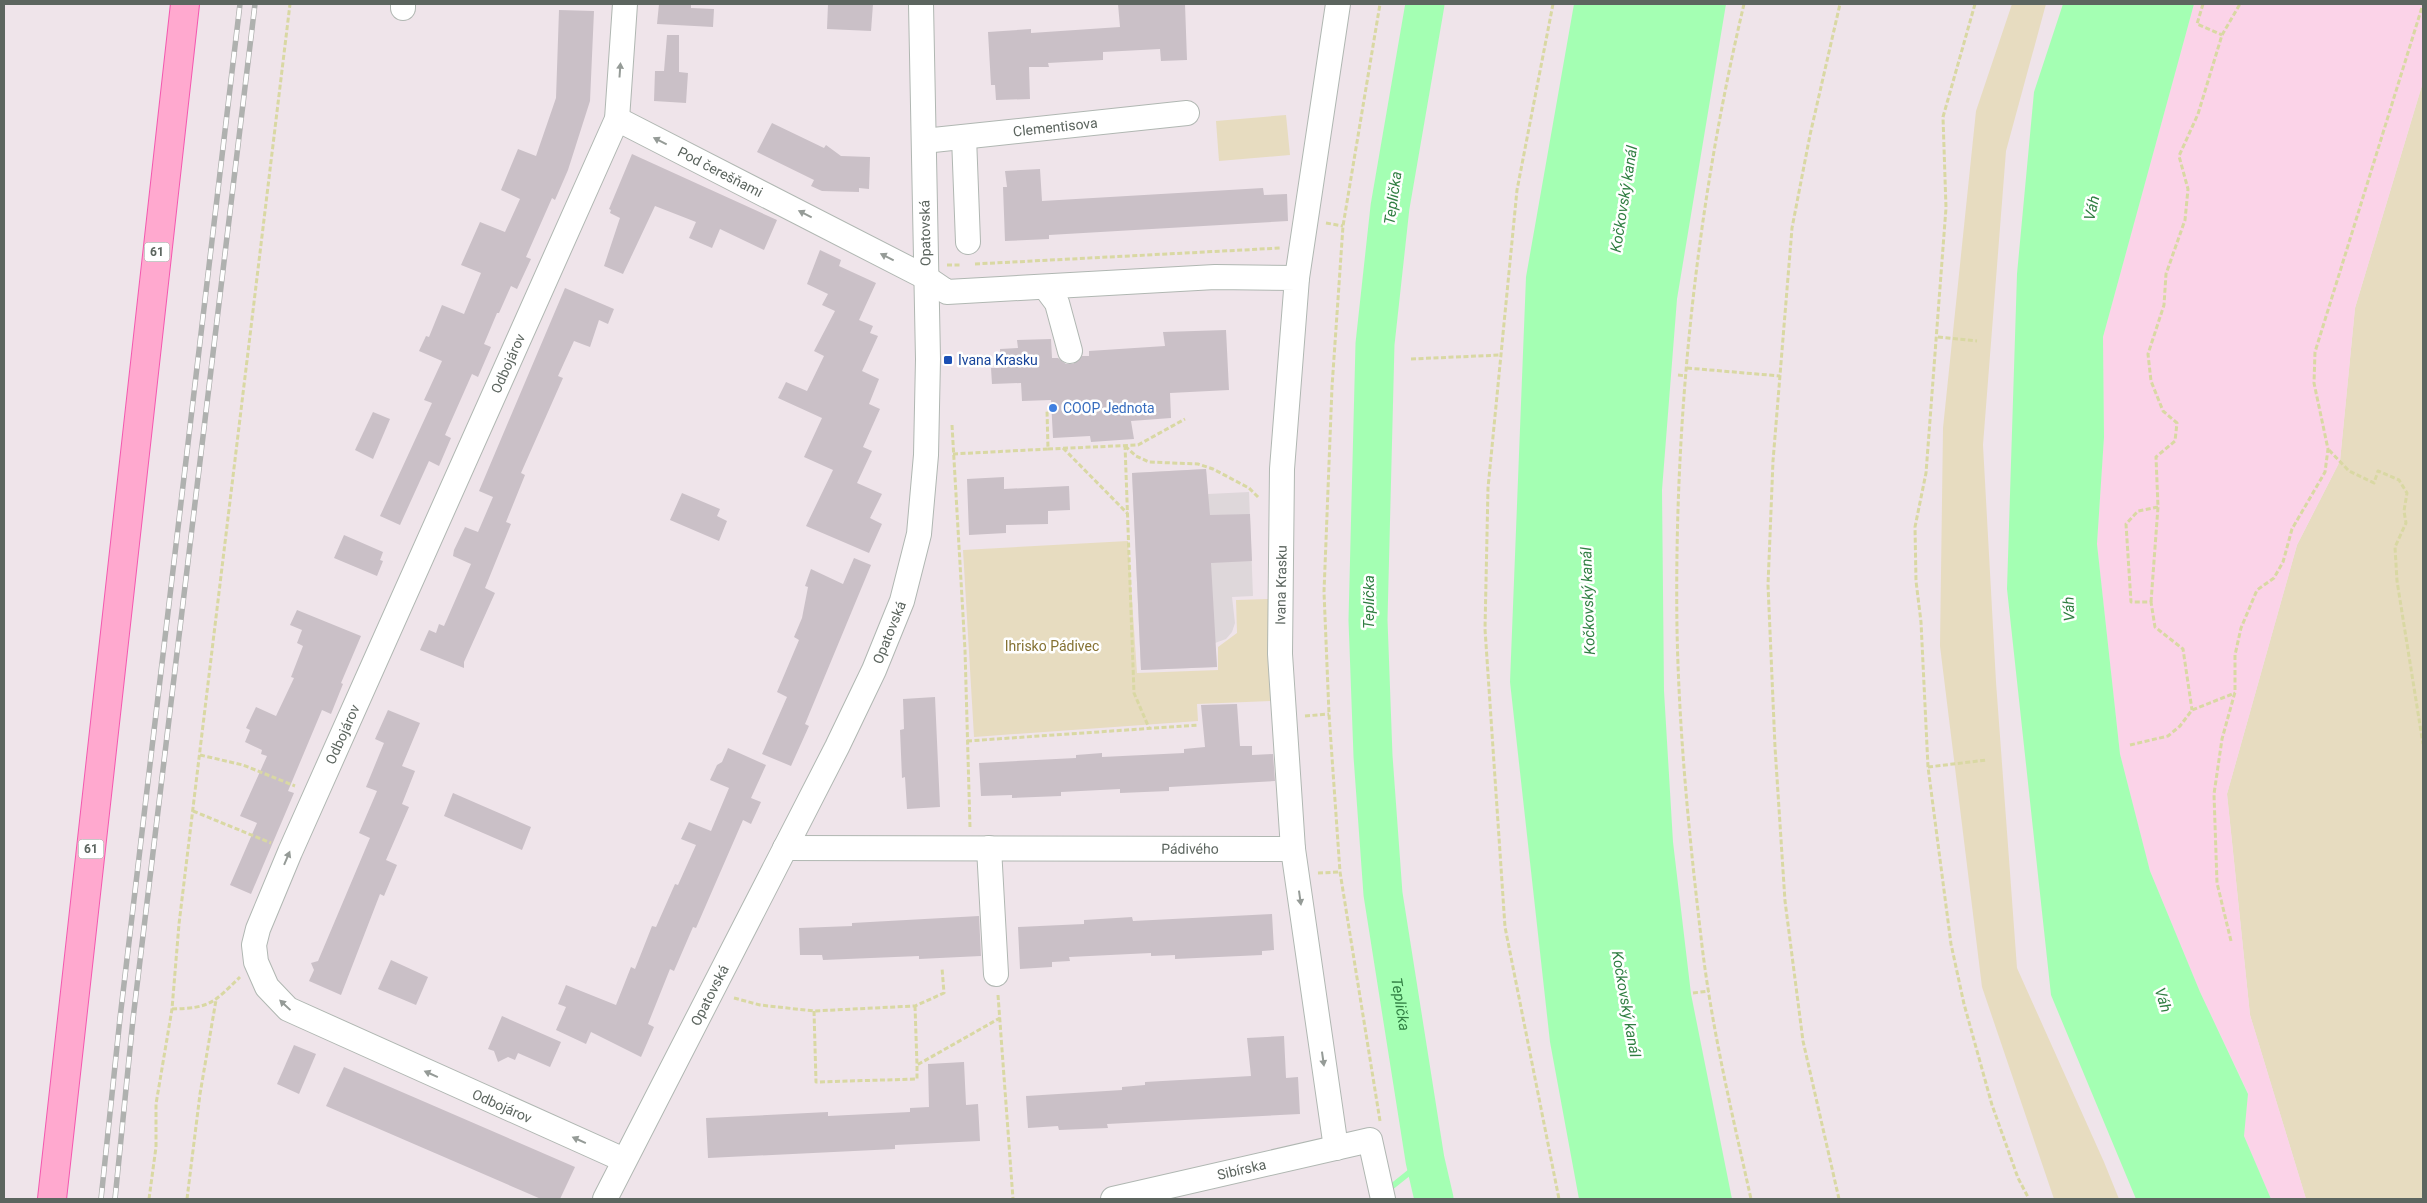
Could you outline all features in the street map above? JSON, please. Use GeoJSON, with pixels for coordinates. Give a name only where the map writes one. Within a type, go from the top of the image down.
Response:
{"type":"FeatureCollection","features":[{"type":"Feature","properties":{"kind":"main road","name":"61"},"geometry":{"type":"LineString","coordinates":[[52,1199],[185,4]]}},
{"type":"Feature","properties":{"kind":"street"},"geometry":{"type":"LineString","coordinates":[[618,119],[625,4]]}},
{"type":"Feature","properties":{"kind":"street","name":"Opatovská"},"geometry":{"type":"LineString","coordinates":[[608,1198],[624,1160],[785,848],[874,670],[902,601],[919,534],[926,455],[928,359],[934,271],[924,141],[921,4]]}},
{"type":"Feature","properties":{"kind":"street","name":"Ivana Krasku"},"geometry":{"type":"LineString","coordinates":[[1293,850],[1280,654],[1282,469],[1297,278],[1338,4]]}},
{"type":"Feature","properties":{"kind":"street","name":"Clementisova"},"geometry":{"type":"LineString","coordinates":[[924,141],[1187,113]]}},
{"type":"Feature","properties":{"kind":"street","name":"Pod čerešňami"},"geometry":{"type":"LineString","coordinates":[[618,119],[934,271]]}},
{"type":"Feature","properties":{"kind":"street","name":"Odbojárov"},"geometry":{"type":"LineString","coordinates":[[618,119],[290,852],[258,929],[254,945],[256,962],[268,987],[288,1009],[624,1160]]}},
{"type":"Feature","properties":{"kind":"street"},"geometry":{"type":"LineString","coordinates":[[964,137],[970,253]]}},
{"type":"Feature","properties":{"kind":"street"},"geometry":{"type":"LineString","coordinates":[[934,271],[947,292],[1215,277],[1297,278]]}},
{"type":"Feature","properties":{"kind":"street"},"geometry":{"type":"LineString","coordinates":[[1045,287],[1057,303],[1070,351]]}},
{"type":"Feature","properties":{"kind":"street","name":"Pádivého"},"geometry":{"type":"LineString","coordinates":[[785,848],[1293,850]]}},
{"type":"Feature","properties":{"kind":"street"},"geometry":{"type":"LineString","coordinates":[[980,848],[996,974]]}},
{"type":"Feature","properties":{"kind":"street"},"geometry":{"type":"LineString","coordinates":[[1293,850],[1336,1148]]}},
{"type":"Feature","properties":{"kind":"street"},"geometry":{"type":"LineString","coordinates":[[1376,1134],[1377,1170],[1383,1199]]}},
{"type":"Feature","properties":{"kind":"street","name":"Sibírska"},"geometry":{"type":"LineString","coordinates":[[1113,1199],[1336,1148],[1376,1134]]}},
{"type":"Feature","properties":{"kind":"path"},"geometry":{"type":"LineString","coordinates":[[149,1199],[156,1147],[156,1104],[172,1009],[179,924],[290,4]]}},
{"type":"Feature","properties":{"kind":"path"},"geometry":{"type":"LineString","coordinates":[[1376,1134],[1368,1057],[1340,872],[1329,714],[1324,592],[1332,387],[1343,226],[1380,4]]}},
{"type":"Feature","properties":{"kind":"path"},"geometry":{"type":"LineString","coordinates":[[1553,4],[1517,190],[1488,488],[1484,629],[1505,927],[1559,1199]]}},
{"type":"Feature","properties":{"kind":"path"},"geometry":{"type":"LineString","coordinates":[[1744,4],[1706,197],[1686,376],[1679,492],[1677,628],[1681,725],[1701,939],[1720,1055],[1751,1199]]}},
{"type":"Feature","properties":{"kind":"path"},"geometry":{"type":"LineString","coordinates":[[1838,1199],[1803,1041],[1785,901],[1775,747],[1768,585],[1773,461],[1792,228],[1810,135],[1840,4]]}},
{"type":"Feature","properties":{"kind":"path"},"geometry":{"type":"LineString","coordinates":[[1975,4],[1943,117],[1946,208],[1938,337],[1926,473],[1916,527],[1916,581],[1921,622],[1928,768],[1951,944],[1964,1004],[1992,1105],[2018,1178],[2029,1199]]}},
{"type":"Feature","properties":{"kind":"path"},"geometry":{"type":"LineString","coordinates":[[2204,4],[2197,24],[2222,35]]}},
{"type":"Feature","properties":{"kind":"path"},"geometry":{"type":"LineString","coordinates":[[2192,710],[2183,649],[2155,627],[2151,602],[2158,507],[2156,457],[2175,441],[2177,423],[2163,411],[2151,381],[2148,354],[2164,305],[2166,274],[2185,220],[2188,190],[2179,156],[2198,114],[2222,35],[2240,4]]}},
{"type":"Feature","properties":{"kind":"path"},"geometry":{"type":"LineString","coordinates":[[2231,941],[2217,883],[2214,794],[2222,739],[2235,692],[2235,655],[2241,628],[2257,590],[2274,578],[2283,562],[2292,529],[2325,472],[2328,449],[2314,382],[2315,352],[2423,4]]}},
{"type":"Feature","properties":{"kind":"path"},"geometry":{"type":"LineString","coordinates":[[970,253],[1286,248]]}},
{"type":"Feature","properties":{"kind":"path"},"geometry":{"type":"LineString","coordinates":[[934,271],[962,265]]}},
{"type":"Feature","properties":{"kind":"path"},"geometry":{"type":"LineString","coordinates":[[1938,337],[1977,341]]}},
{"type":"Feature","properties":{"kind":"path"},"geometry":{"type":"LineString","coordinates":[[1411,358],[1500,355]]}},
{"type":"Feature","properties":{"kind":"path"},"geometry":{"type":"LineString","coordinates":[[1687,368],[1780,376]]}},
{"type":"Feature","properties":{"kind":"path"},"geometry":{"type":"LineString","coordinates":[[1678,375],[1686,376]]}},
{"type":"Feature","properties":{"kind":"path"},"geometry":{"type":"LineString","coordinates":[[1047,410],[1048,448]]}},
{"type":"Feature","properties":{"kind":"path"},"geometry":{"type":"LineString","coordinates":[[954,454],[980,450],[1138,445],[1185,419]]}},
{"type":"Feature","properties":{"kind":"path"},"geometry":{"type":"LineString","coordinates":[[952,425],[967,742],[980,848]]}},
{"type":"Feature","properties":{"kind":"path"},"geometry":{"type":"LineString","coordinates":[[1125,446],[1136,456],[1149,462],[1198,464],[1213,469],[1256,493],[1260,503]]}},
{"type":"Feature","properties":{"kind":"path"},"geometry":{"type":"LineString","coordinates":[[1125,446],[1134,693],[1149,728]]}},
{"type":"Feature","properties":{"kind":"path"},"geometry":{"type":"LineString","coordinates":[[1063,448],[1127,513]]}},
{"type":"Feature","properties":{"kind":"path"},"geometry":{"type":"LineString","coordinates":[[2328,449],[2349,471],[2374,483],[2378,471],[2399,480],[2407,493],[2404,511],[2406,523],[2395,547],[2397,580],[2423,744]]}},
{"type":"Feature","properties":{"kind":"path"},"geometry":{"type":"LineString","coordinates":[[2151,602],[2130,602],[2126,524],[2138,511],[2158,507]]}},
{"type":"Feature","properties":{"kind":"path"},"geometry":{"type":"LineString","coordinates":[[2130,745],[2168,736],[2180,726],[2192,710],[2235,692]]}},
{"type":"Feature","properties":{"kind":"path"},"geometry":{"type":"LineString","coordinates":[[967,742],[1199,725]]}},
{"type":"Feature","properties":{"kind":"path"},"geometry":{"type":"LineString","coordinates":[[200,755],[243,765],[316,794]]}},
{"type":"Feature","properties":{"kind":"path"},"geometry":{"type":"LineString","coordinates":[[1928,768],[1987,760]]}},
{"type":"Feature","properties":{"kind":"path"},"geometry":{"type":"LineString","coordinates":[[193,811],[290,852]]}},
{"type":"Feature","properties":{"kind":"path"},"geometry":{"type":"LineString","coordinates":[[1315,874],[1340,872]]}},
{"type":"Feature","properties":{"kind":"path"},"geometry":{"type":"LineString","coordinates":[[172,1009],[199,1008],[216,1000],[256,962]]}},
{"type":"Feature","properties":{"kind":"path"},"geometry":{"type":"LineString","coordinates":[[729,996],[760,1006],[814,1011],[915,1006],[944,993],[942,968]]}},
{"type":"Feature","properties":{"kind":"path"},"geometry":{"type":"LineString","coordinates":[[996,974],[1013,1199]]}},
{"type":"Feature","properties":{"kind":"path"},"geometry":{"type":"LineString","coordinates":[[1693,993],[1709,991]]}},
{"type":"Feature","properties":{"kind":"path"},"geometry":{"type":"LineString","coordinates":[[187,1199],[200,1094],[216,1000]]}},
{"type":"Feature","properties":{"kind":"path"},"geometry":{"type":"LineString","coordinates":[[814,1011],[816,1082],[917,1079],[915,1006]]}},
{"type":"Feature","properties":{"kind":"path"},"geometry":{"type":"LineString","coordinates":[[917,1065],[1000,1018]]}},
{"type":"Feature","properties":{"kind":"shaded area"},"geometry":{"type":"Polygon","coordinates":[[[1206,469],[1208,494],[1249,492],[1253,596],[1232,597],[1235,623],[1232,632],[1226,639],[1215,643],[1217,667],[1141,670],[1132,473],[1206,469]]]}},
{"type":"Feature","properties":{"kind":"green space"},"geometry":{"type":"Polygon","coordinates":[[[2012,4],[2046,4],[2006,151],[1983,445],[1996,682],[2017,968],[2119,1199],[2054,1199],[1982,987],[1940,646],[1943,428],[1976,111],[2012,4]]]}},
{"type":"Feature","properties":{"kind":"green space"},"geometry":{"type":"Polygon","coordinates":[[[2423,82],[2423,1199],[2306,1199],[2250,1015],[2227,794],[2297,545],[2340,461],[2355,308],[2423,82]]]}},
{"type":"Feature","properties":{"kind":"green space"},"geometry":{"type":"Polygon","coordinates":[[[1286,115],[1290,155],[1219,161],[1216,121],[1286,115]]]}},
{"type":"Feature","properties":{"kind":"green space","name":"Ihrisko Pádivec"},"geometry":{"type":"Polygon","coordinates":[[[1128,541],[1137,673],[1218,670],[1218,647],[1237,633],[1236,600],[1268,599],[1271,701],[1197,704],[1198,721],[974,737],[963,550],[1128,541]]]}},
{"type":"Feature","properties":{"kind":"sand"},"geometry":{"type":"Polygon","coordinates":[[[2194,4],[2423,4],[2423,82],[2355,308],[2340,461],[2297,545],[2227,794],[2250,1015],[2306,1199],[2271,1199],[2244,1136],[2248,1093],[2200,992],[2150,871],[2120,754],[2097,544],[2104,437],[2103,337],[2194,4]]]}},
{"type":"Feature","properties":{"kind":"water","name":"Kočkovský kanál"},"geometry":{"type":"Polygon","coordinates":[[[1574,4],[1726,4],[1677,299],[1662,490],[1664,691],[1673,842],[1691,994],[1732,1199],[1579,1199],[1550,1042],[1510,682],[1526,277],[1574,4]]]}},
{"type":"Feature","properties":{"kind":"water","name":"Váh"},"geometry":{"type":"Polygon","coordinates":[[[2063,4],[2194,4],[2103,337],[2104,437],[2097,544],[2120,754],[2150,871],[2200,992],[2248,1094],[2244,1136],[2271,1199],[2136,1199],[2051,995],[2007,589],[2017,274],[2034,92],[2063,4]]]}},
{"type":"Feature","properties":{"kind":"building"},"geometry":{"type":"Polygon","coordinates":[[[659,4],[691,4],[691,8],[714,9],[713,27],[657,24],[659,4]]]}},
{"type":"Feature","properties":{"kind":"building"},"geometry":{"type":"Polygon","coordinates":[[[828,4],[873,4],[871,31],[827,29],[828,4]]]}},
{"type":"Feature","properties":{"kind":"building"},"geometry":{"type":"Polygon","coordinates":[[[1118,4],[1185,4],[1187,60],[1161,61],[1160,49],[1103,52],[1103,60],[1048,63],[1049,67],[1029,67],[1030,99],[996,100],[995,85],[991,85],[988,32],[1031,29],[1031,33],[1120,27],[1118,4]]]}},
{"type":"Feature","properties":{"kind":"building"},"geometry":{"type":"Polygon","coordinates":[[[559,10],[594,11],[590,101],[568,170],[555,200],[552,198],[526,257],[531,259],[517,289],[511,286],[499,313],[497,313],[484,344],[491,347],[478,377],[472,374],[445,435],[451,438],[439,466],[429,461],[400,525],[380,516],[432,403],[424,400],[442,361],[419,351],[426,336],[429,337],[442,305],[464,314],[481,273],[461,265],[480,222],[505,232],[520,199],[501,190],[518,149],[536,156],[556,98],[559,10]]]}},
{"type":"Feature","properties":{"kind":"building"},"geometry":{"type":"Polygon","coordinates":[[[667,35],[679,35],[679,72],[688,73],[686,103],[654,101],[655,71],[664,71],[667,35]]]}},
{"type":"Feature","properties":{"kind":"building"},"geometry":{"type":"Polygon","coordinates":[[[772,123],[824,148],[826,145],[841,156],[870,157],[869,189],[859,188],[859,192],[822,191],[811,186],[814,180],[757,152],[772,123]]]}},
{"type":"Feature","properties":{"kind":"building"},"geometry":{"type":"Polygon","coordinates":[[[632,154],[777,220],[764,250],[720,229],[712,248],[689,238],[696,222],[655,206],[623,274],[604,266],[620,218],[610,213],[611,210],[609,209],[632,154]]]}},
{"type":"Feature","properties":{"kind":"building"},"geometry":{"type":"Polygon","coordinates":[[[1040,169],[1042,201],[1263,188],[1264,195],[1287,194],[1288,221],[1049,235],[1049,239],[1005,241],[1003,187],[1007,187],[1005,171],[1040,169]]]}},
{"type":"Feature","properties":{"kind":"building"},"geometry":{"type":"Polygon","coordinates":[[[820,250],[841,260],[839,266],[876,283],[859,320],[873,326],[870,333],[878,336],[862,371],[879,379],[869,404],[880,409],[863,447],[872,451],[857,483],[882,494],[870,518],[882,524],[869,553],[806,526],[833,470],[804,457],[822,418],[778,398],[786,382],[807,391],[824,356],[814,351],[835,311],[822,305],[828,294],[807,284],[820,250]]]}},
{"type":"Feature","properties":{"kind":"building"},"geometry":{"type":"Polygon","coordinates":[[[565,288],[614,309],[608,324],[599,320],[590,347],[574,341],[558,376],[563,378],[521,473],[525,475],[506,522],[511,524],[485,588],[495,593],[464,662],[464,668],[420,650],[429,630],[436,633],[439,624],[444,626],[471,564],[453,556],[454,550],[465,527],[478,532],[493,497],[479,491],[565,288]]]}},
{"type":"Feature","properties":{"kind":"building"},"geometry":{"type":"Polygon","coordinates":[[[1226,330],[1229,390],[1170,393],[1171,418],[1131,421],[1134,439],[1091,442],[1090,436],[1053,438],[1051,400],[1022,401],[1021,383],[992,384],[991,368],[1001,368],[1000,349],[1018,348],[1017,340],[1051,339],[1052,358],[1058,358],[1066,364],[1073,364],[1082,356],[1089,356],[1089,351],[1165,346],[1163,332],[1226,330]]]}},
{"type":"Feature","properties":{"kind":"building"},"geometry":{"type":"Polygon","coordinates":[[[373,412],[390,419],[373,459],[355,450],[373,412]]]}},
{"type":"Feature","properties":{"kind":"building"},"geometry":{"type":"Polygon","coordinates":[[[1206,469],[1210,515],[1250,514],[1252,561],[1211,563],[1217,667],[1141,670],[1132,473],[1206,469]]]}},
{"type":"Feature","properties":{"kind":"building"},"geometry":{"type":"Polygon","coordinates":[[[1004,477],[1004,489],[1069,486],[1070,510],[1048,511],[1048,524],[1006,525],[1006,533],[969,535],[967,479],[1004,477]]]}},
{"type":"Feature","properties":{"kind":"building"},"geometry":{"type":"Polygon","coordinates":[[[682,493],[720,509],[717,516],[727,521],[719,541],[670,520],[682,493]]]}},
{"type":"Feature","properties":{"kind":"building"},"geometry":{"type":"Polygon","coordinates":[[[344,535],[383,552],[380,560],[383,561],[377,576],[334,558],[344,535]]]}},
{"type":"Feature","properties":{"kind":"building"},"geometry":{"type":"Polygon","coordinates":[[[854,558],[871,565],[805,724],[809,726],[791,766],[762,754],[787,697],[777,692],[799,640],[794,637],[802,618],[808,587],[805,586],[811,569],[843,584],[854,558]]]}},
{"type":"Feature","properties":{"kind":"building"},"geometry":{"type":"Polygon","coordinates":[[[297,610],[361,636],[341,683],[343,684],[331,714],[322,710],[288,791],[294,793],[251,894],[230,885],[257,823],[240,816],[267,756],[261,754],[262,750],[245,742],[250,730],[246,728],[256,707],[276,716],[294,678],[291,677],[303,646],[297,643],[302,630],[290,625],[297,610]]]}},
{"type":"Feature","properties":{"kind":"building"},"geometry":{"type":"Polygon","coordinates":[[[935,697],[940,807],[907,809],[905,777],[902,778],[900,730],[904,729],[903,699],[935,697]]]}},
{"type":"Feature","properties":{"kind":"building"},"geometry":{"type":"Polygon","coordinates":[[[1237,704],[1240,746],[1252,746],[1252,755],[1273,754],[1275,781],[1169,787],[1169,791],[1120,793],[1120,789],[1061,792],[1061,796],[1012,798],[1012,795],[981,796],[979,763],[1076,758],[1076,755],[1102,753],[1102,757],[1184,753],[1184,749],[1205,747],[1201,705],[1237,704]]]}},
{"type":"Feature","properties":{"kind":"building"},"geometry":{"type":"Polygon","coordinates":[[[388,710],[420,723],[402,766],[415,771],[402,804],[409,807],[386,860],[397,865],[384,896],[380,894],[341,995],[309,981],[314,970],[311,963],[318,961],[370,838],[359,833],[377,791],[366,787],[384,743],[375,739],[388,710]]]}},
{"type":"Feature","properties":{"kind":"building"},"geometry":{"type":"Polygon","coordinates":[[[728,748],[766,765],[751,798],[761,802],[751,824],[743,820],[696,928],[693,927],[674,971],[670,969],[648,1024],[654,1027],[641,1057],[591,1032],[586,1044],[556,1030],[566,1007],[558,1004],[566,985],[616,1005],[631,967],[635,969],[652,926],[656,927],[675,884],[678,885],[696,845],[681,839],[689,822],[711,831],[729,788],[710,780],[717,765],[722,762],[728,748]]]}},
{"type":"Feature","properties":{"kind":"building"},"geometry":{"type":"Polygon","coordinates":[[[453,793],[531,827],[522,850],[444,816],[453,793]]]}},
{"type":"Feature","properties":{"kind":"building"},"geometry":{"type":"Polygon","coordinates":[[[1272,914],[1274,950],[1262,951],[1262,955],[1175,959],[1175,955],[1151,956],[1151,953],[1069,957],[1070,961],[1052,962],[1052,967],[1020,969],[1018,927],[1084,924],[1084,920],[1132,917],[1133,921],[1272,914]]]}},
{"type":"Feature","properties":{"kind":"building"},"geometry":{"type":"Polygon","coordinates":[[[979,916],[981,956],[919,959],[919,956],[823,960],[822,955],[800,955],[799,928],[852,926],[852,923],[979,916]]]}},
{"type":"Feature","properties":{"kind":"building"},"geometry":{"type":"Polygon","coordinates":[[[391,960],[428,977],[416,1005],[378,989],[391,960]]]}},
{"type":"Feature","properties":{"kind":"building"},"geometry":{"type":"Polygon","coordinates":[[[502,1016],[561,1042],[550,1067],[518,1053],[515,1060],[508,1057],[498,1062],[494,1051],[488,1049],[502,1016]]]}},
{"type":"Feature","properties":{"kind":"building"},"geometry":{"type":"Polygon","coordinates":[[[1284,1036],[1286,1078],[1298,1077],[1300,1114],[1107,1124],[1108,1128],[1059,1130],[1058,1126],[1028,1128],[1026,1096],[1122,1090],[1122,1087],[1145,1085],[1145,1082],[1251,1076],[1247,1038],[1284,1036]]]}},
{"type":"Feature","properties":{"kind":"building"},"geometry":{"type":"Polygon","coordinates":[[[294,1045],[316,1054],[299,1094],[277,1084],[294,1045]]]}},
{"type":"Feature","properties":{"kind":"building"},"geometry":{"type":"Polygon","coordinates":[[[964,1062],[966,1105],[978,1104],[980,1141],[895,1145],[895,1149],[708,1158],[706,1118],[828,1112],[828,1116],[910,1112],[910,1108],[929,1107],[928,1064],[964,1062]]]}},
{"type":"Feature","properties":{"kind":"building"},"geometry":{"type":"Polygon","coordinates":[[[344,1067],[575,1167],[560,1199],[541,1199],[326,1106],[344,1067]]]}},
{"type":"Feature","properties":{"kind":"waterway","name":"Teplička"},"geometry":{"type":"LineString","coordinates":[[1425,4],[1390,207],[1375,344],[1368,620],[1373,756],[1383,894],[1425,1160],[1434,1199]]}},
{"type":"Feature","properties":{"kind":"waterway"},"geometry":{"type":"LineString","coordinates":[[1385,1192],[1425,1160]]}},
{"type":"Feature","properties":{"kind":"railway"},"geometry":{"type":"LineString","coordinates":[[101,1199],[120,1018],[240,4]]}},
{"type":"Feature","properties":{"kind":"railway"},"geometry":{"type":"LineString","coordinates":[[115,1199],[133,1019],[255,4]]}},
{"type":"Feature","properties":{"kind":"place","name":"Ivana Krasku"},"geometry":{"type":"Point","coordinates":[948,360]}},
{"type":"Feature","properties":{"kind":"place","name":"COOP Jednota"},"geometry":{"type":"Point","coordinates":[1053,408]}}]}
